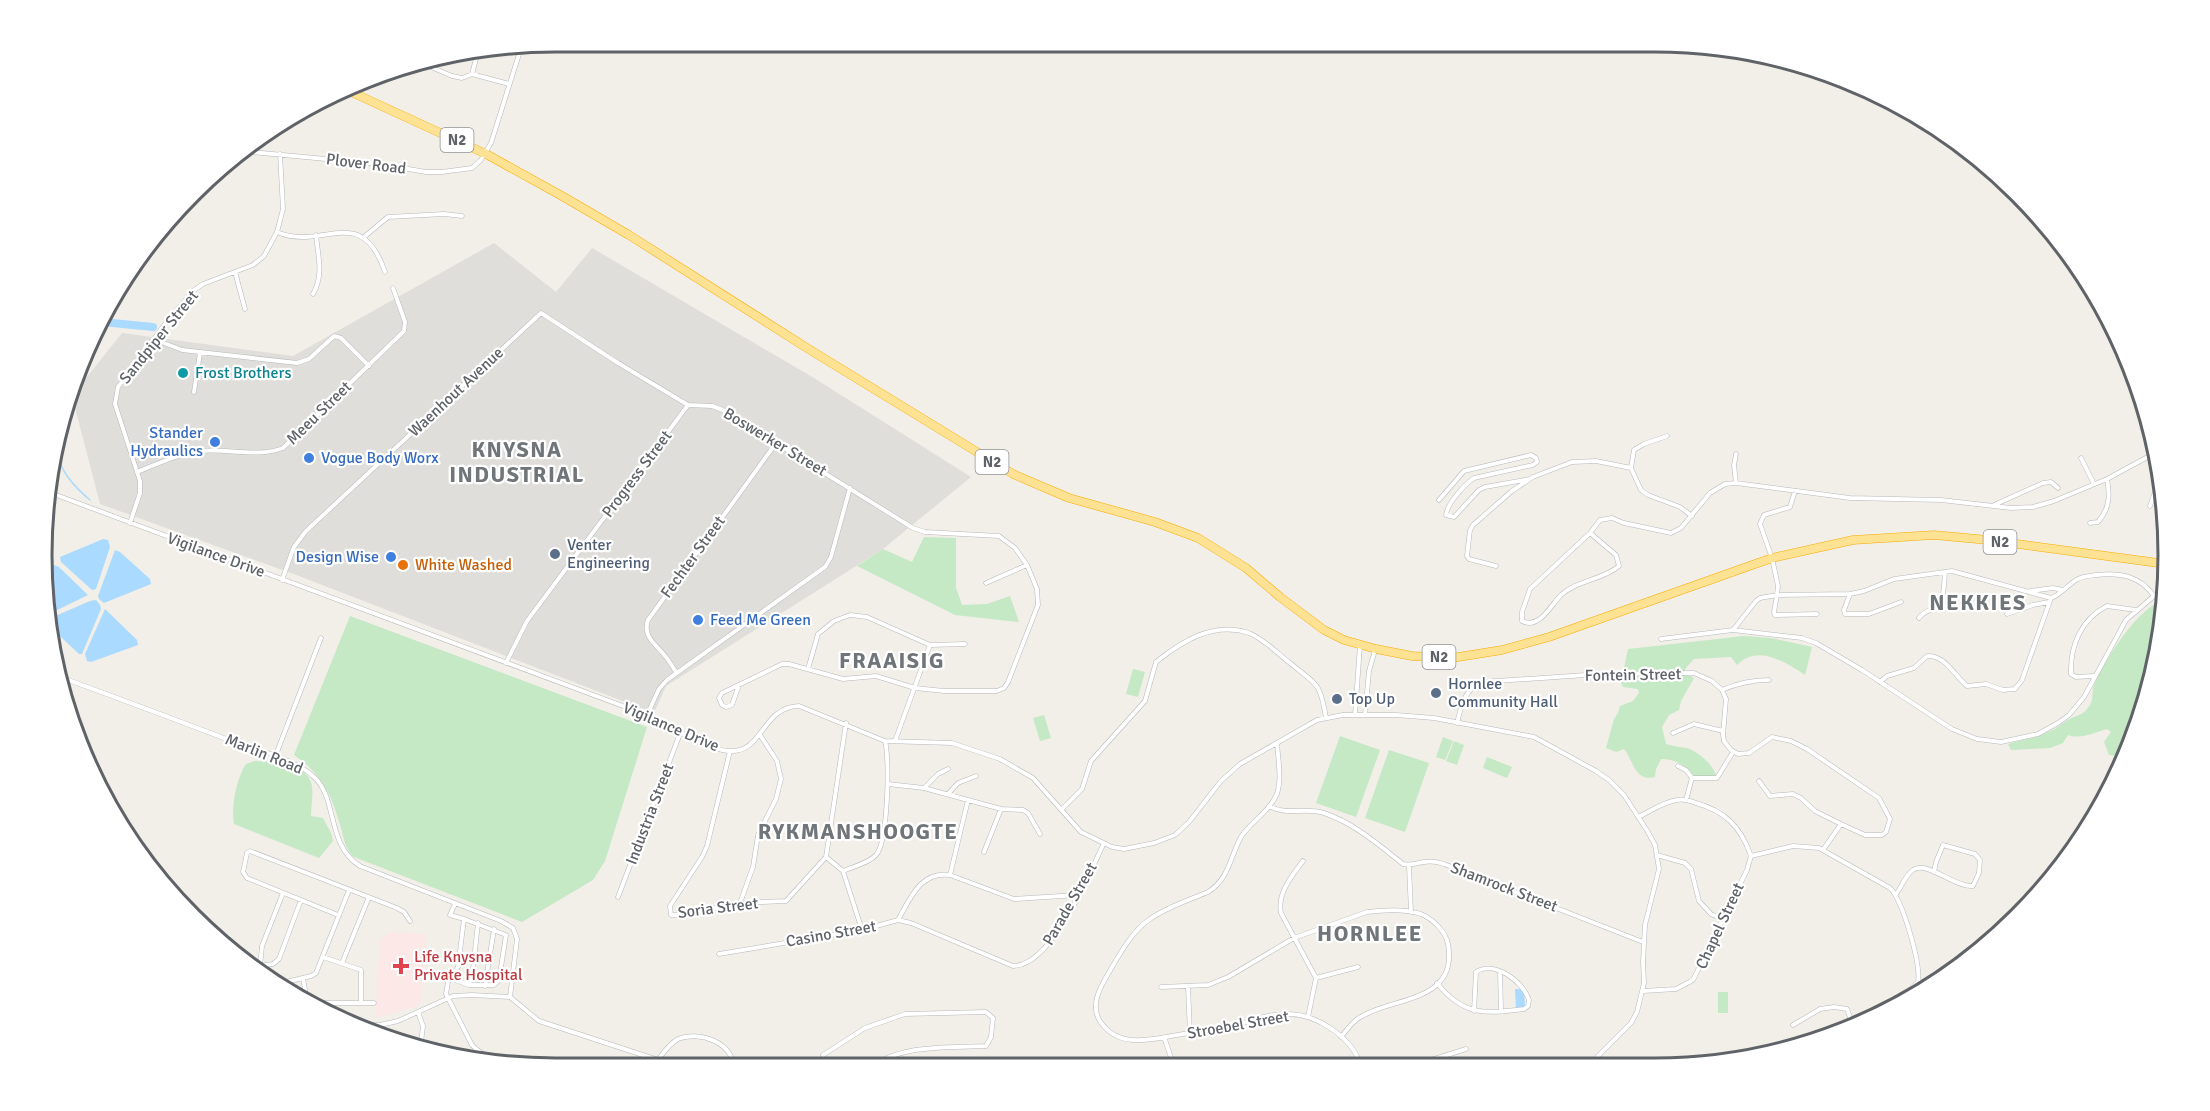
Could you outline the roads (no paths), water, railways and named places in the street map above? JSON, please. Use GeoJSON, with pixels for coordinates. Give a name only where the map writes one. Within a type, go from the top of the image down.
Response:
{"type":"FeatureCollection","features":[{"type":"Feature","properties":{"kind":"highway","name":"N2"},"geometry":{"type":"LineString","coordinates":[[356,94],[486,154],[629,236],[997,465],[1030,483],[1069,498],[1155,522],[1198,538],[1246,568],[1313,623],[1344,640],[1360,645],[1412,656],[1452,658],[1502,650],[1549,637],[1772,558],[1853,540],[1934,535],[2158,563]]}},
{"type":"Feature","properties":{"kind":"street"},"geometry":{"type":"LineString","coordinates":[[486,154],[519,54]]}},
{"type":"Feature","properties":{"kind":"street"},"geometry":{"type":"LineString","coordinates":[[472,74],[476,59]]}},
{"type":"Feature","properties":{"kind":"street"},"geometry":{"type":"LineString","coordinates":[[433,68],[458,78],[472,74],[509,84]]}},
{"type":"Feature","properties":{"kind":"street","name":"Plover Road"},"geometry":{"type":"LineString","coordinates":[[255,152],[442,172],[472,168],[486,154]]}},
{"type":"Feature","properties":{"kind":"street","name":"Sandpiper Street"},"geometry":{"type":"LineString","coordinates":[[130,523],[140,493],[137,472],[115,398],[118,387],[197,287],[260,260],[277,232],[283,209],[280,154]]}},
{"type":"Feature","properties":{"kind":"street"},"geometry":{"type":"LineString","coordinates":[[364,237],[388,217],[444,214],[462,216]]}},
{"type":"Feature","properties":{"kind":"street"},"geometry":{"type":"LineString","coordinates":[[277,232],[292,237],[347,232],[364,237],[376,253],[385,272]]}},
{"type":"Feature","properties":{"kind":"street"},"geometry":{"type":"LineString","coordinates":[[313,294],[320,275],[316,235]]}},
{"type":"Feature","properties":{"kind":"street"},"geometry":{"type":"LineString","coordinates":[[236,272],[245,309]]}},
{"type":"Feature","properties":{"kind":"street","name":"Meeu Street"},"geometry":{"type":"LineString","coordinates":[[137,472],[198,452],[262,452],[283,448],[404,331],[405,322],[393,288]]}},
{"type":"Feature","properties":{"kind":"street","name":"Boswerker Street"},"geometry":{"type":"LineString","coordinates":[[541,313],[688,405],[717,406],[913,528],[925,532],[999,536],[1015,548],[1027,565]]}},
{"type":"Feature","properties":{"kind":"street","name":"Waenhout Avenue"},"geometry":{"type":"LineString","coordinates":[[282,580],[294,547],[306,531],[541,313]]}},
{"type":"Feature","properties":{"kind":"street"},"geometry":{"type":"LineString","coordinates":[[154,339],[174,348],[200,353],[302,362],[309,359],[334,336],[341,338],[369,366]]}},
{"type":"Feature","properties":{"kind":"street"},"geometry":{"type":"LineString","coordinates":[[194,392],[200,353]]}},
{"type":"Feature","properties":{"kind":"street","name":"Progress Street"},"geometry":{"type":"LineString","coordinates":[[507,663],[527,621],[688,405]]}},
{"type":"Feature","properties":{"kind":"street"},"geometry":{"type":"LineString","coordinates":[[1666,436],[1634,450],[1631,468],[1641,490],[1680,507],[1692,516]]}},
{"type":"Feature","properties":{"kind":"street","name":"Fechter Street"},"geometry":{"type":"LineString","coordinates":[[677,673],[648,637],[646,631],[648,620],[776,443]]}},
{"type":"Feature","properties":{"kind":"street"},"geometry":{"type":"LineString","coordinates":[[1736,454],[1734,465],[1736,483]]}},
{"type":"Feature","properties":{"kind":"street"},"geometry":{"type":"LineString","coordinates":[[1439,500],[1464,471],[1529,455],[1536,458],[1537,462],[1533,465],[1474,478],[1468,482],[1448,508],[1446,516],[1454,517],[1479,490],[1485,487],[1530,479]]}},
{"type":"Feature","properties":{"kind":"street"},"geometry":{"type":"LineString","coordinates":[[1590,533],[1616,555],[1619,566],[1568,590],[1538,620],[1529,624],[1522,621],[1522,612],[1530,589],[1590,533],[1600,519],[1607,518],[1671,533],[1681,528],[1710,493],[1725,484],[1736,483],[1858,498],[1941,500],[2012,508],[2045,505],[2107,479],[2148,457]]}},
{"type":"Feature","properties":{"kind":"street"},"geometry":{"type":"LineString","coordinates":[[2081,458],[2094,484]]}},
{"type":"Feature","properties":{"kind":"street"},"geometry":{"type":"LineString","coordinates":[[1496,566],[1469,559],[1467,556],[1470,530],[1477,520],[1530,479],[1572,462],[1596,461],[1631,468]]}},
{"type":"Feature","properties":{"kind":"street"},"geometry":{"type":"LineString","coordinates":[[2090,523],[2098,522],[2106,509],[2109,495],[2107,479]]}},
{"type":"Feature","properties":{"kind":"street"},"geometry":{"type":"LineString","coordinates":[[1992,506],[2043,483],[2051,482],[2058,488]]}},
{"type":"Feature","properties":{"kind":"street"},"geometry":{"type":"LineString","coordinates":[[647,715],[659,689],[677,673],[825,567],[831,557],[849,488]]}},
{"type":"Feature","properties":{"kind":"street"},"geometry":{"type":"LineString","coordinates":[[1795,491],[1791,507],[1764,514],[1760,520],[1778,586],[1774,612],[1775,615],[1817,614]]}},
{"type":"Feature","properties":{"kind":"street","name":"Vigilance Drive"},"geometry":{"type":"LineString","coordinates":[[57,495],[647,715],[715,748],[730,751],[744,748],[760,735],[771,718],[783,708],[791,706],[808,708],[885,741],[952,743],[1000,759],[1033,778],[1062,809],[1074,826],[1112,847],[1134,848],[1175,835],[1189,822],[1229,773],[1307,724],[1326,718],[1365,715],[1427,717],[1528,735],[1542,740],[1609,780],[1624,795],[1655,845],[1657,855]]}},
{"type":"Feature","properties":{"kind":"street"},"geometry":{"type":"LineString","coordinates":[[2150,506],[2154,497]]}},
{"type":"Feature","properties":{"kind":"street"},"geometry":{"type":"LineString","coordinates":[[739,685],[732,705],[726,707],[722,705],[719,698],[722,693],[782,664],[843,679],[882,676],[915,688],[958,692],[997,691],[1004,688],[1008,682],[1038,605],[1036,589],[1027,565],[986,583]]}},
{"type":"Feature","properties":{"kind":"street"},"geometry":{"type":"LineString","coordinates":[[1733,630],[1756,601],[1765,596],[1850,594],[1894,579],[1952,571],[2026,591],[2050,600]]}},
{"type":"Feature","properties":{"kind":"street"},"geometry":{"type":"LineString","coordinates":[[1919,618],[1940,602],[1944,572]]}},
{"type":"Feature","properties":{"kind":"street"},"geometry":{"type":"LineString","coordinates":[[1661,639],[1733,630],[1794,636],[1816,643],[1958,732],[1977,739],[2001,742],[2038,734],[2058,723],[2077,707],[2119,630],[2136,610],[2154,596],[2148,587],[2133,578],[2110,573],[2084,576],[2050,600],[2007,614]]}},
{"type":"Feature","properties":{"kind":"street"},"geometry":{"type":"LineString","coordinates":[[2026,591],[2053,588],[2063,590]]}},
{"type":"Feature","properties":{"kind":"street"},"geometry":{"type":"LineString","coordinates":[[1850,594],[1844,610],[1845,614],[1869,614],[1901,602]]}},
{"type":"Feature","properties":{"kind":"street"},"geometry":{"type":"LineString","coordinates":[[1880,682],[1887,676],[1914,668],[1927,656],[1934,656],[1957,674],[1966,686],[1986,684],[2002,690],[2015,689],[2020,683],[2050,600]]}},
{"type":"Feature","properties":{"kind":"street"},"geometry":{"type":"LineString","coordinates":[[2095,676],[2076,677],[2071,674],[2072,651],[2076,639],[2091,617],[2107,606],[2136,610]]}},
{"type":"Feature","properties":{"kind":"street"},"geometry":{"type":"LineString","coordinates":[[808,669],[818,634],[834,621],[850,615],[867,617],[930,645],[965,644]]}},
{"type":"Feature","properties":{"kind":"street"},"geometry":{"type":"LineString","coordinates":[[1062,809],[1082,789],[1091,761],[1145,701],[1156,662],[1198,634],[1210,631],[1239,631],[1258,638],[1318,686],[1326,718]]}},
{"type":"Feature","properties":{"kind":"street"},"geometry":{"type":"LineString","coordinates":[[275,757],[321,638]]}},
{"type":"Feature","properties":{"kind":"street"},"geometry":{"type":"LineString","coordinates":[[895,741],[930,645]]}},
{"type":"Feature","properties":{"kind":"street"},"geometry":{"type":"LineString","coordinates":[[1355,715],[1360,645]]}},
{"type":"Feature","properties":{"kind":"street"},"geometry":{"type":"LineString","coordinates":[[1365,715],[1369,671],[1376,649]]}},
{"type":"Feature","properties":{"kind":"street","name":"Fontein Street"},"geometry":{"type":"LineString","coordinates":[[1457,723],[1466,693],[1471,687],[1482,682],[1600,675],[1694,674],[1708,678],[1722,690]]}},
{"type":"Feature","properties":{"kind":"street","name":"Marlin Road"},"geometry":{"type":"LineString","coordinates":[[69,680],[302,769],[317,780],[340,844],[350,860],[360,866],[509,924],[515,931],[517,939],[510,997]]}},
{"type":"Feature","properties":{"kind":"street"},"geometry":{"type":"LineString","coordinates":[[1759,781],[1770,796],[1793,794],[1815,811],[1865,835],[1882,835],[1886,832],[1890,819],[1879,798],[1807,749],[1791,741],[1772,737],[1749,753],[1738,754],[1733,752],[1724,741],[1723,731],[1727,710],[1722,690],[1746,681],[1769,680]]}},
{"type":"Feature","properties":{"kind":"street"},"geometry":{"type":"LineString","coordinates":[[846,723],[826,857],[843,871],[862,930]]}},
{"type":"Feature","properties":{"kind":"street"},"geometry":{"type":"LineString","coordinates":[[1673,733],[1694,724],[1723,731]]}},
{"type":"Feature","properties":{"kind":"street","name":"Industria Street"},"geometry":{"type":"LineString","coordinates":[[618,897],[681,731]]}},
{"type":"Feature","properties":{"kind":"street"},"geometry":{"type":"LineString","coordinates":[[740,903],[753,867],[758,835],[776,799],[781,779],[777,761],[760,735]]}},
{"type":"Feature","properties":{"kind":"street"},"geometry":{"type":"LineString","coordinates":[[843,871],[872,858],[879,852],[888,784],[888,756],[885,741]]}},
{"type":"Feature","properties":{"kind":"street","name":"Stroebel Street"},"geometry":{"type":"LineString","coordinates":[[1277,743],[1278,788],[1275,798],[1241,838],[1226,875],[1208,892],[1147,921],[1119,955],[1099,991],[1095,1011],[1106,1029],[1116,1036],[1144,1041],[1218,1030],[1278,1015],[1308,1017],[1320,1022],[1341,1037],[1353,1049],[1357,1058]]}},
{"type":"Feature","properties":{"kind":"street","name":"Soria Street"},"geometry":{"type":"LineString","coordinates":[[730,751],[707,846],[670,906],[671,915],[740,903],[786,901],[826,857]]}},
{"type":"Feature","properties":{"kind":"street"},"geometry":{"type":"LineString","coordinates":[[1692,778],[1717,778],[1733,752]]}},
{"type":"Feature","properties":{"kind":"street"},"geometry":{"type":"LineString","coordinates":[[1678,766],[1686,770],[1692,778]]}},
{"type":"Feature","properties":{"kind":"street"},"geometry":{"type":"LineString","coordinates":[[924,788],[938,774],[948,769]]}},
{"type":"Feature","properties":{"kind":"street"},"geometry":{"type":"LineString","coordinates":[[948,794],[958,783],[976,776]]}},
{"type":"Feature","properties":{"kind":"street"},"geometry":{"type":"LineString","coordinates":[[1686,800],[1692,778]]}},
{"type":"Feature","properties":{"kind":"street"},"geometry":{"type":"LineString","coordinates":[[888,784],[924,788],[1001,809],[1026,811],[1040,834]]}},
{"type":"Feature","properties":{"kind":"street"},"geometry":{"type":"LineString","coordinates":[[1638,817],[1679,799],[1712,807],[1725,816],[1742,836],[1751,856],[1793,846],[1823,850],[1890,888],[1901,905],[1918,968],[1917,982]]}},
{"type":"Feature","properties":{"kind":"street"},"geometry":{"type":"LineString","coordinates":[[968,800],[950,875],[1014,899],[1078,895]]}},
{"type":"Feature","properties":{"kind":"street"},"geometry":{"type":"LineString","coordinates":[[1269,806],[1280,811],[1324,813],[1363,833],[1403,864],[1409,866],[1411,912]]}},
{"type":"Feature","properties":{"kind":"street"},"geometry":{"type":"LineString","coordinates":[[984,852],[1001,809]]}},
{"type":"Feature","properties":{"kind":"street"},"geometry":{"type":"LineString","coordinates":[[1823,850],[1841,824]]}},
{"type":"Feature","properties":{"kind":"street","name":"Parade Street"},"geometry":{"type":"LineString","coordinates":[[898,920],[911,923],[1013,966],[1019,966],[1037,957],[1047,947],[1078,895],[1104,843]]}},
{"type":"Feature","properties":{"kind":"street"},"geometry":{"type":"LineString","coordinates":[[1896,894],[1912,870],[1922,868],[1961,884],[1973,886],[1980,867],[1978,855],[1943,845],[1936,862],[1935,872]]}},
{"type":"Feature","properties":{"kind":"street"},"geometry":{"type":"LineString","coordinates":[[338,915],[248,879],[243,872],[246,854],[250,851],[402,910],[410,921]]}},
{"type":"Feature","properties":{"kind":"street"},"geometry":{"type":"LineString","coordinates":[[1596,1058],[1634,1019],[1643,991],[1643,942],[1659,869],[1657,855],[1685,863],[1691,869],[1699,901],[1704,908],[1722,919]]}},
{"type":"Feature","properties":{"kind":"street","name":"Chapel Street"},"geometry":{"type":"LineString","coordinates":[[1643,991],[1676,989],[1693,980],[1747,870],[1751,856]]}},
{"type":"Feature","properties":{"kind":"street"},"geometry":{"type":"LineString","coordinates":[[1303,861],[1290,878],[1279,904],[1281,913],[1316,978],[1308,1017]]}},
{"type":"Feature","properties":{"kind":"street","name":"Shamrock Street"},"geometry":{"type":"LineString","coordinates":[[1409,866],[1423,862],[1444,864],[1643,942]]}},
{"type":"Feature","properties":{"kind":"street","name":"Casino Street"},"geometry":{"type":"LineString","coordinates":[[720,954],[862,930],[898,920],[924,880],[940,874],[950,875]]}},
{"type":"Feature","properties":{"kind":"street"},"geometry":{"type":"LineString","coordinates":[[289,982],[316,973],[349,890]]}},
{"type":"Feature","properties":{"kind":"street"},"geometry":{"type":"LineString","coordinates":[[260,962],[262,946],[282,893]]}},
{"type":"Feature","properties":{"kind":"street"},"geometry":{"type":"LineString","coordinates":[[342,963],[369,897]]}},
{"type":"Feature","properties":{"kind":"street"},"geometry":{"type":"LineString","coordinates":[[264,965],[273,964],[279,959],[301,900]]}},
{"type":"Feature","properties":{"kind":"street"},"geometry":{"type":"LineString","coordinates":[[452,980],[469,985],[485,986],[494,985],[500,980],[506,935],[478,923],[450,915],[455,904]]}},
{"type":"Feature","properties":{"kind":"street"},"geometry":{"type":"LineString","coordinates":[[1161,987],[1188,987],[1208,984],[1228,977],[1294,938],[1367,912],[1378,910],[1411,912],[1423,915],[1441,929],[1446,938],[1449,957],[1443,976],[1437,983],[1423,995],[1365,1014],[1355,1020],[1341,1037]]}},
{"type":"Feature","properties":{"kind":"street"},"geometry":{"type":"LineString","coordinates":[[464,919],[458,968],[446,987],[447,998],[477,1050],[481,1053]]}},
{"type":"Feature","properties":{"kind":"street"},"geometry":{"type":"LineString","coordinates":[[469,985],[478,923]]}},
{"type":"Feature","properties":{"kind":"street"},"geometry":{"type":"LineString","coordinates":[[485,986],[494,929]]}},
{"type":"Feature","properties":{"kind":"street"},"geometry":{"type":"LineString","coordinates":[[323,957],[362,971],[361,1002]]}},
{"type":"Feature","properties":{"kind":"street"},"geometry":{"type":"LineString","coordinates":[[1316,978],[1358,967]]}},
{"type":"Feature","properties":{"kind":"street"},"geometry":{"type":"LineString","coordinates":[[1437,983],[1458,1003],[1474,1011],[1483,1013],[1524,1009],[1528,1006],[1529,1000],[1523,988],[1500,972],[1487,967],[1476,972],[1474,1011]]}},
{"type":"Feature","properties":{"kind":"street"},"geometry":{"type":"LineString","coordinates":[[1500,972],[1502,1010]]}},
{"type":"Feature","properties":{"kind":"street"},"geometry":{"type":"LineString","coordinates":[[303,978],[307,992]]}},
{"type":"Feature","properties":{"kind":"street"},"geometry":{"type":"LineString","coordinates":[[1911,988],[1917,982],[1922,981]]}},
{"type":"Feature","properties":{"kind":"street"},"geometry":{"type":"LineString","coordinates":[[1188,987],[1190,1033]]}},
{"type":"Feature","properties":{"kind":"street"},"geometry":{"type":"LineString","coordinates":[[376,1025],[398,1021],[447,998],[463,995],[510,997],[539,1021],[652,1058]]}},
{"type":"Feature","properties":{"kind":"street"},"geometry":{"type":"LineString","coordinates":[[324,1002],[374,1004]]}},
{"type":"Feature","properties":{"kind":"street"},"geometry":{"type":"LineString","coordinates":[[1793,1025],[1820,1009],[1834,1007],[1847,1010],[1850,1019]]}},
{"type":"Feature","properties":{"kind":"street"},"geometry":{"type":"LineString","coordinates":[[418,1012],[423,1026],[421,1040]]}},
{"type":"Feature","properties":{"kind":"street"},"geometry":{"type":"LineString","coordinates":[[823,1055],[865,1028],[905,1014],[986,1012],[993,1018],[991,1038],[986,1046],[909,1050],[884,1058]]}},
{"type":"Feature","properties":{"kind":"street"},"geometry":{"type":"LineString","coordinates":[[659,1058],[667,1047],[678,1039],[691,1036],[716,1042],[728,1050],[733,1058]]}},
{"type":"Feature","properties":{"kind":"street"},"geometry":{"type":"LineString","coordinates":[[1164,1037],[1171,1058]]}},
{"type":"Feature","properties":{"kind":"street"},"geometry":{"type":"LineString","coordinates":[[1437,1058],[1466,1049]]}},
{"type":"Feature","properties":{"kind":"water"},"geometry":{"type":"Polygon","coordinates":[[[103,539],[108,540],[110,547],[96,589],[92,590],[61,562],[60,557],[103,539]]]}},
{"type":"Feature","properties":{"kind":"water"},"geometry":{"type":"Polygon","coordinates":[[[115,550],[150,579],[151,584],[104,603],[98,596],[115,550]]]}},
{"type":"Feature","properties":{"kind":"water"},"geometry":{"type":"Polygon","coordinates":[[[53,566],[59,567],[88,595],[56,611],[53,566]]]}},
{"type":"Feature","properties":{"kind":"water"},"geometry":{"type":"Polygon","coordinates":[[[96,600],[101,609],[82,654],[79,654],[59,635],[56,615],[96,600]]]}},
{"type":"Feature","properties":{"kind":"water"},"geometry":{"type":"Polygon","coordinates":[[[105,609],[137,640],[138,645],[91,662],[87,661],[85,654],[105,609]]]}},
{"type":"Feature","properties":{"kind":"water"},"geometry":{"type":"Polygon","coordinates":[[[1515,989],[1524,989],[1525,1007],[1516,1008],[1515,989]]]}},
{"type":"Feature","properties":{"kind":"waterway"},"geometry":{"type":"LineString","coordinates":[[110,323],[153,327]]}},
{"type":"Feature","properties":{"kind":"waterway"},"geometry":{"type":"LineString","coordinates":[[61,465],[77,488],[90,500]]}},
{"type":"Feature","properties":{"kind":"place","name":"Frost Brothers"},"geometry":{"type":"Point","coordinates":[183,373]}},
{"type":"Feature","properties":{"kind":"place","name":"Stander Hydraulics"},"geometry":{"type":"Point","coordinates":[215,442]}},
{"type":"Feature","properties":{"kind":"place","name":"Vogue Body Worx"},"geometry":{"type":"Point","coordinates":[309,458]}},
{"type":"Feature","properties":{"kind":"place","name":"Venter Engineering"},"geometry":{"type":"Point","coordinates":[555,554]}},
{"type":"Feature","properties":{"kind":"place","name":"Design Wise"},"geometry":{"type":"Point","coordinates":[391,557]}},
{"type":"Feature","properties":{"kind":"place","name":"White Washed"},"geometry":{"type":"Point","coordinates":[403,565]}},
{"type":"Feature","properties":{"kind":"place","name":"Feed Me Green"},"geometry":{"type":"Point","coordinates":[698,620]}},
{"type":"Feature","properties":{"kind":"place","name":"Hornlee Community Hall"},"geometry":{"type":"Point","coordinates":[1436,693]}},
{"type":"Feature","properties":{"kind":"place","name":"Top Up"},"geometry":{"type":"Point","coordinates":[1337,699]}},
{"type":"Feature","properties":{"kind":"place","name":"Life Knysna Private Hospital"},"geometry":{"type":"Point","coordinates":[401,966]}},
{"type":"Feature","properties":{"kind":"district","name":"KNYSNA INDUSTRIAL"},"geometry":{"type":"Point","coordinates":[517,462]}},
{"type":"Feature","properties":{"kind":"district","name":"NEKKIES"},"geometry":{"type":"Point","coordinates":[1978,602]}},
{"type":"Feature","properties":{"kind":"district","name":"FRAAISIG"},"geometry":{"type":"Point","coordinates":[892,660]}},
{"type":"Feature","properties":{"kind":"district","name":"RYKMANSHOOGTE"},"geometry":{"type":"Point","coordinates":[858,831]}},
{"type":"Feature","properties":{"kind":"district","name":"HORNLEE"},"geometry":{"type":"Point","coordinates":[1370,933]}}]}
